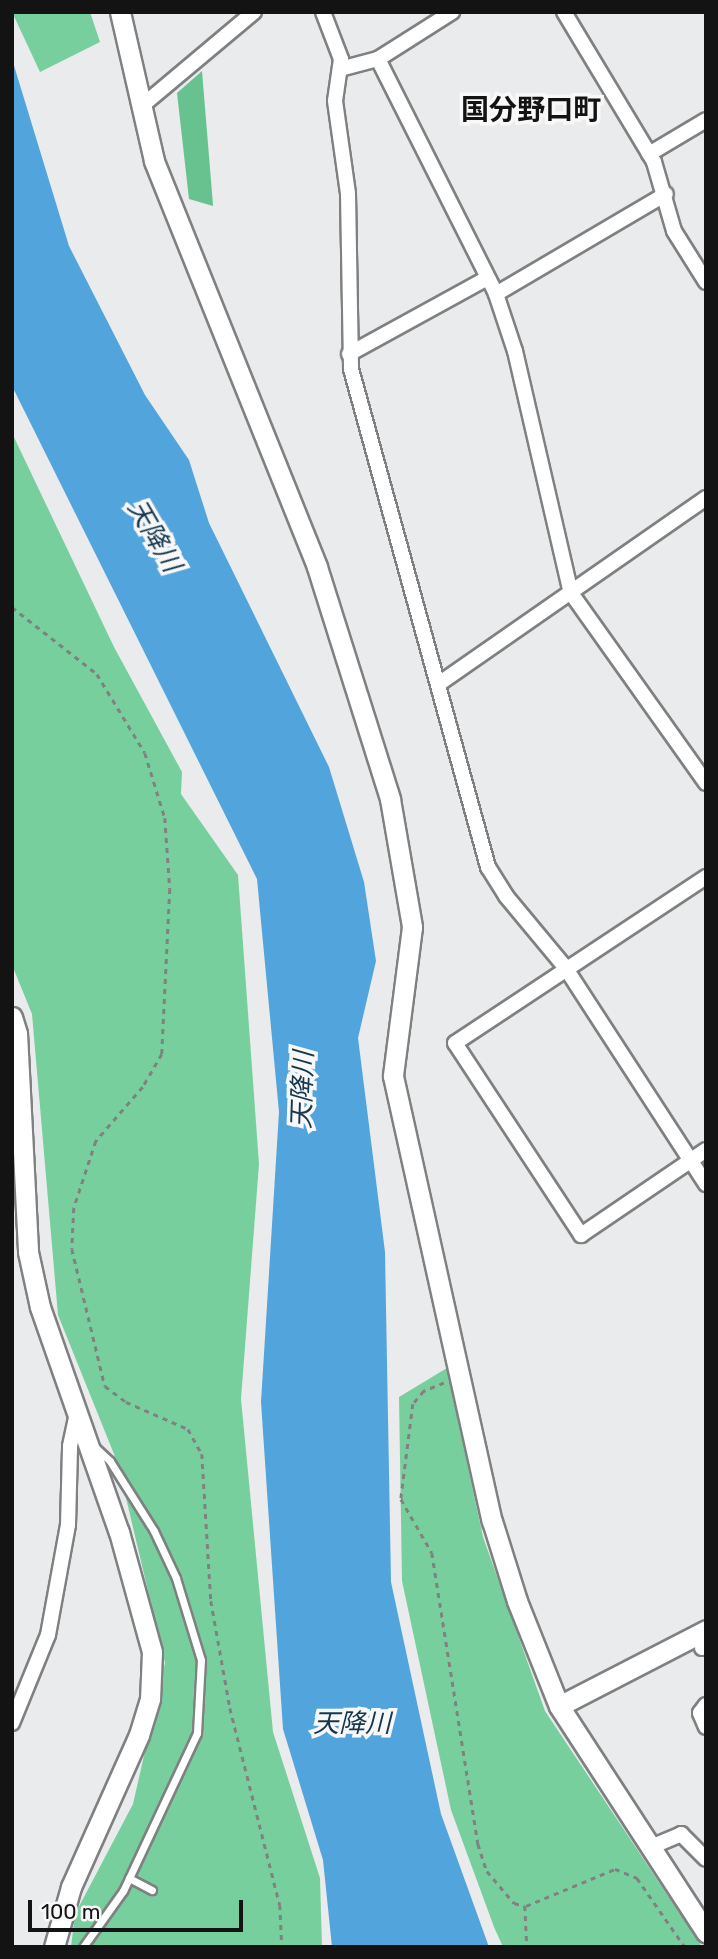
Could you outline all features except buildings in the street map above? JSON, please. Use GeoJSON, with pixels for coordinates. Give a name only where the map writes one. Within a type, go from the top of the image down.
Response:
{"type":"FeatureCollection","features":[{"type":"Feature","properties":{"kind":"street"},"geometry":{"type":"LineString","coordinates":[[120,12],[154,161],[317,567],[390,799],[412,926],[393,1076],[492,1521],[517,1601],[559,1706],[706,1932]]}},
{"type":"Feature","properties":{"kind":"street"},"geometry":{"type":"LineString","coordinates":[[143,105],[254,12]]}},
{"type":"Feature","properties":{"kind":"street"},"geometry":{"type":"LineString","coordinates":[[323,12],[341,59],[335,101],[348,194],[349,354],[488,867],[506,896],[565,967],[693,1159],[706,1184]]}},
{"type":"Feature","properties":{"kind":"street"},"geometry":{"type":"LineString","coordinates":[[340,69],[378,59],[452,12]]}},
{"type":"Feature","properties":{"kind":"street"},"geometry":{"type":"LineString","coordinates":[[564,12],[649,154],[666,194],[674,231],[706,282]]}},
{"type":"Feature","properties":{"kind":"street"},"geometry":{"type":"LineString","coordinates":[[378,59],[496,294],[515,351],[571,593],[706,783]]}},
{"type":"Feature","properties":{"kind":"street"},"geometry":{"type":"LineString","coordinates":[[649,154],[706,120]]}},
{"type":"Feature","properties":{"kind":"street"},"geometry":{"type":"LineString","coordinates":[[496,294],[666,194]]}},
{"type":"Feature","properties":{"kind":"street"},"geometry":{"type":"LineString","coordinates":[[349,354],[488,278]]}},
{"type":"Feature","properties":{"kind":"street"},"geometry":{"type":"LineString","coordinates":[[440,683],[706,498]]}},
{"type":"Feature","properties":{"kind":"street"},"geometry":{"type":"LineString","coordinates":[[706,877],[565,967],[455,1043],[581,1235],[706,1150]]}},
{"type":"Feature","properties":{"kind":"street"},"geometry":{"type":"LineString","coordinates":[[12,1017],[17,1033],[18,1184],[28,1252],[40,1307],[147,1626],[152,1677],[150,1699],[126,1772],[71,1887],[54,1947]]}},
{"type":"Feature","properties":{"kind":"street"},"geometry":{"type":"LineString","coordinates":[[12,1723],[48,1635],[68,1525],[70,1447],[77,1413]]}},
{"type":"Feature","properties":{"kind":"street"},"geometry":{"type":"LineString","coordinates":[[559,1706],[705,1642]]}},
{"type":"Feature","properties":{"kind":"street"},"geometry":{"type":"LineString","coordinates":[[706,1705],[700,1713],[706,1727]]}},
{"type":"Feature","properties":{"kind":"street"},"geometry":{"type":"LineString","coordinates":[[651,1847],[681,1834],[706,1858]]}},
{"type":"Feature","properties":{"kind":"lane"},"geometry":{"type":"LineString","coordinates":[[83,1947],[129,1878],[197,1733],[201,1660],[176,1578],[154,1531],[110,1461],[86,1438]]}},
{"type":"Feature","properties":{"kind":"lane"},"geometry":{"type":"LineString","coordinates":[[129,1878],[152,1890]]}},
{"type":"Feature","properties":{"kind":"path"},"geometry":{"type":"LineString","coordinates":[[12,607],[97,674],[145,753],[165,818],[170,889],[162,1055],[143,1087],[96,1141],[74,1208],[72,1249],[105,1386],[135,1407],[188,1429],[202,1454],[211,1601],[230,1708],[280,1905],[282,1947]]}},
{"type":"Feature","properties":{"kind":"path"},"geometry":{"type":"LineString","coordinates":[[461,1378],[424,1391],[413,1404],[401,1499],[432,1553],[478,1844],[487,1871],[514,1903],[524,1906],[615,1869],[637,1878],[685,1947]]}},
{"type":"Feature","properties":{"kind":"path"},"geometry":{"type":"LineString","coordinates":[[524,1906],[527,1947]]}},
{"type":"Feature","properties":{"kind":"green space"},"geometry":{"type":"Polygon","coordinates":[[[12,12],[90,12],[100,42],[40,72],[12,12]]]}},
{"type":"Feature","properties":{"kind":"green space"},"geometry":{"type":"Polygon","coordinates":[[[202,71],[213,206],[189,199],[177,93],[202,71]]]}},
{"type":"Feature","properties":{"kind":"green space"},"geometry":{"type":"Polygon","coordinates":[[[12,433],[114,647],[182,772],[181,794],[238,875],[259,1164],[241,1399],[273,1732],[320,1878],[322,1947],[71,1947],[75,1914],[133,1804],[165,1663],[118,1464],[58,1315],[32,1014],[12,965],[12,433]]]}},
{"type":"Feature","properties":{"kind":"green space"},"geometry":{"type":"Polygon","coordinates":[[[447,1368],[483,1537],[545,1711],[702,1947],[503,1947],[494,1927],[451,1810],[402,1581],[399,1397],[447,1368]]]}},
{"type":"Feature","properties":{"kind":"water","name":"天降川"},"geometry":{"type":"Polygon","coordinates":[[[12,59],[69,246],[145,395],[189,460],[209,523],[329,767],[364,882],[376,961],[358,1038],[385,1252],[391,1582],[441,1814],[489,1947],[332,1947],[323,1860],[283,1729],[261,1402],[279,1112],[257,879],[12,386],[12,59]]]}},
{"type":"Feature","properties":{"kind":"district","name":"国分野口町"},"geometry":{"type":"Point","coordinates":[531,110]}}]}
